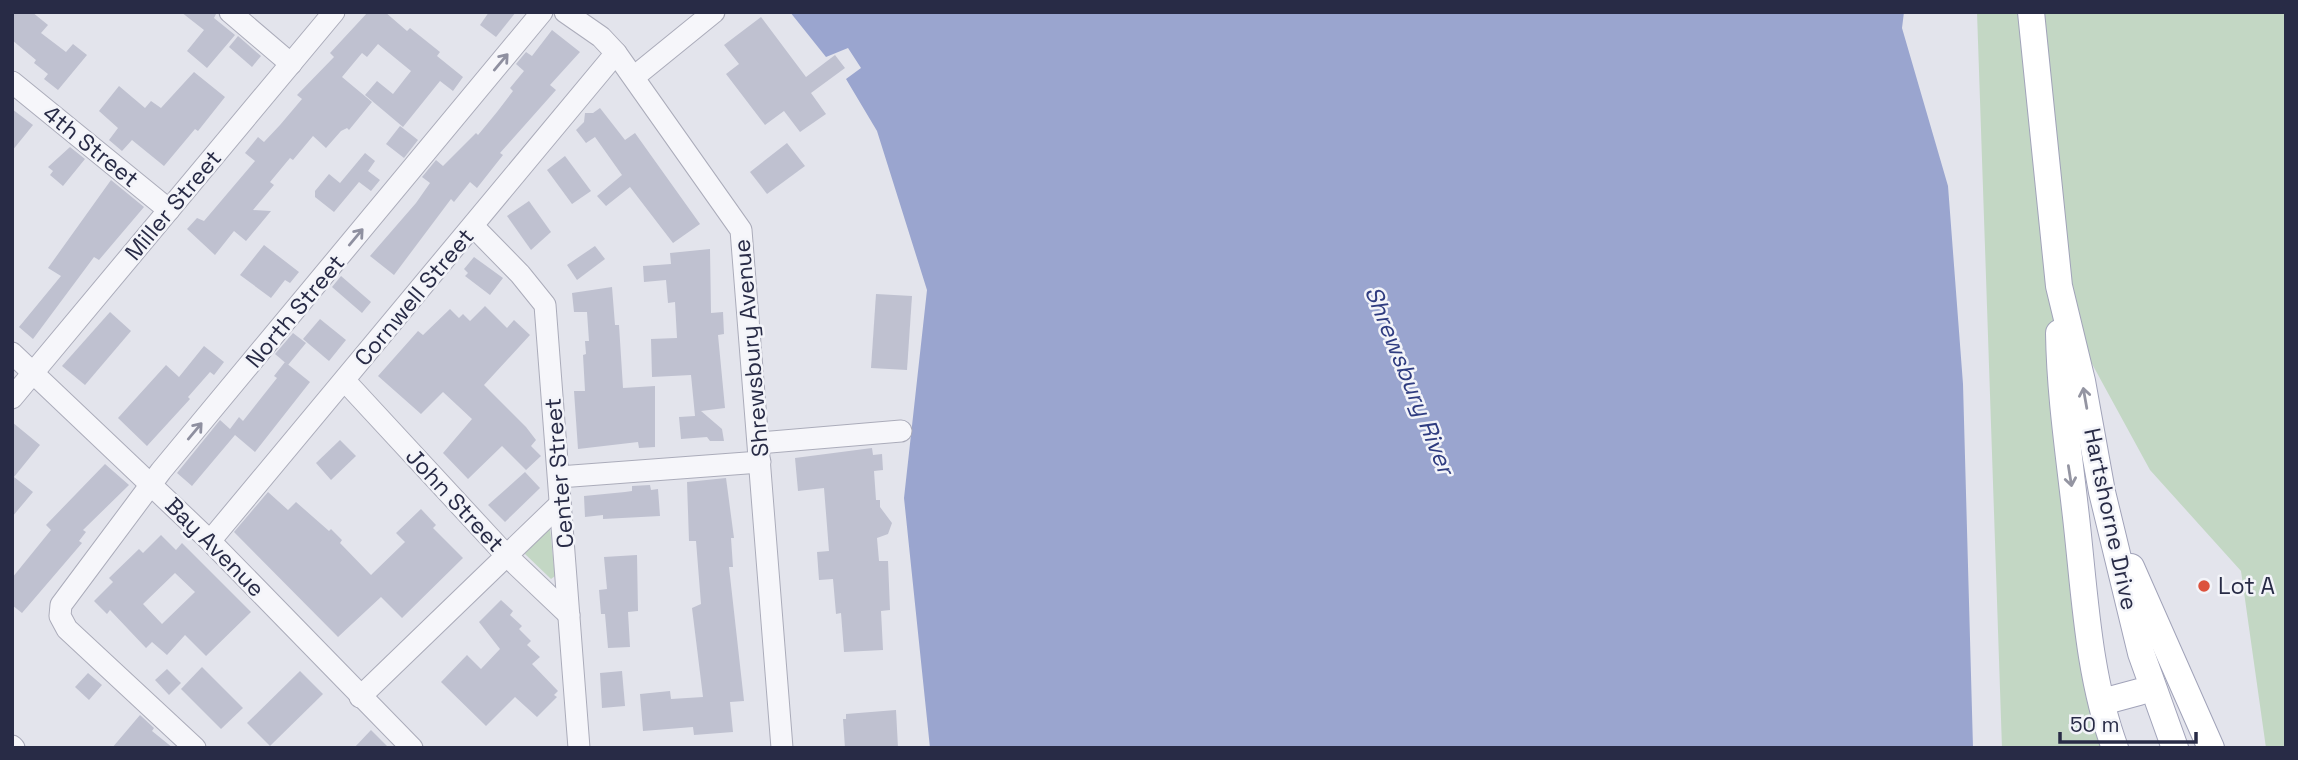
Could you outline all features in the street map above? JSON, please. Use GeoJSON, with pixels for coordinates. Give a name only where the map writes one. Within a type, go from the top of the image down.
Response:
{"type":"FeatureCollection","features":[{"type":"Feature","properties":{"kind":"main road","name":"Hartshorne Drive"},"geometry":{"type":"LineString","coordinates":[[2031,12],[2059,286],[2061,391],[2087,612],[2102,702],[2115,748]]}},
{"type":"Feature","properties":{"kind":"main road","name":"Hartshorne Drive"},"geometry":{"type":"LineString","coordinates":[[2059,286],[2082,381],[2109,524],[2141,653],[2175,748]]}},
{"type":"Feature","properties":{"kind":"main road"},"geometry":{"type":"LineString","coordinates":[[2109,524],[2123,628],[2156,748]]}},
{"type":"Feature","properties":{"kind":"main road"},"geometry":{"type":"LineString","coordinates":[[2109,524],[2192,748]]}},
{"type":"Feature","properties":{"kind":"main road"},"geometry":{"type":"LineString","coordinates":[[2109,524],[2167,644],[2211,748]]}},
{"type":"Feature","properties":{"kind":"main road"},"geometry":{"type":"LineString","coordinates":[[2102,702],[2139,692]]}},
{"type":"Feature","properties":{"kind":"street"},"geometry":{"type":"LineString","coordinates":[[230,12],[291,64]]}},
{"type":"Feature","properties":{"kind":"street","name":"Miller Street"},"geometry":{"type":"LineString","coordinates":[[12,398],[334,12]]}},
{"type":"Feature","properties":{"kind":"street","name":"North Street"},"geometry":{"type":"LineString","coordinates":[[195,748],[67,629],[61,617],[61,605],[67,593],[154,486],[161,471],[542,12]]}},
{"type":"Feature","properties":{"kind":"street","name":"Shrewsbury Avenue"},"geometry":{"type":"LineString","coordinates":[[565,12],[601,37],[616,53],[741,230],[782,748]]}},
{"type":"Feature","properties":{"kind":"street"},"geometry":{"type":"LineString","coordinates":[[634,77],[715,12]]}},
{"type":"Feature","properties":{"kind":"street","name":"Cornwell Street"},"geometry":{"type":"LineString","coordinates":[[210,541],[616,53]]}},
{"type":"Feature","properties":{"kind":"street","name":"4th Street"},"geometry":{"type":"LineString","coordinates":[[12,82],[169,210]]}},
{"type":"Feature","properties":{"kind":"street","name":"Center Street"},"geometry":{"type":"LineString","coordinates":[[473,226],[520,274],[545,305],[579,748]]}},
{"type":"Feature","properties":{"kind":"street","name":"Bay Avenue"},"geometry":{"type":"LineString","coordinates":[[12,353],[210,541],[412,748]]}},
{"type":"Feature","properties":{"kind":"street","name":"John Street"},"geometry":{"type":"LineString","coordinates":[[345,380],[506,555],[569,615]]}},
{"type":"Feature","properties":{"kind":"street"},"geometry":{"type":"LineString","coordinates":[[559,477],[901,431]]}},
{"type":"Feature","properties":{"kind":"street"},"geometry":{"type":"LineString","coordinates":[[360,697],[560,504]]}},
{"type":"Feature","properties":{"kind":"green space"},"geometry":{"type":"Polygon","coordinates":[[[1977,12],[2286,12],[2286,748],[2266,748],[2241,571],[2150,470],[2085,351],[2050,353],[2105,748],[2002,748],[1977,12]]]}},
{"type":"Feature","properties":{"kind":"green space"},"geometry":{"type":"Polygon","coordinates":[[[550,528],[555,576],[551,579],[524,553],[550,528]]]}},
{"type":"Feature","properties":{"kind":"water","name":"Shrewsbury River"},"geometry":{"type":"Polygon","coordinates":[[[790,12],[1904,12],[1902,28],[1948,186],[1963,384],[1973,748],[930,748],[904,498],[927,290],[877,131],[846,79],[861,68],[848,48],[826,57],[790,12]]]}},
{"type":"Feature","properties":{"kind":"building"},"geometry":{"type":"Polygon","coordinates":[[[12,12],[32,12],[48,25],[41,33],[66,52],[73,44],[87,55],[58,90],[44,79],[48,74],[34,63],[36,60],[12,40],[12,12]]]}},
{"type":"Feature","properties":{"kind":"building"},"geometry":{"type":"Polygon","coordinates":[[[181,12],[217,12],[214,18],[235,35],[207,68],[187,51],[204,30],[181,12]]]}},
{"type":"Feature","properties":{"kind":"building"},"geometry":{"type":"Polygon","coordinates":[[[368,12],[385,12],[407,31],[410,28],[440,52],[437,56],[463,77],[453,91],[440,81],[403,127],[365,95],[377,81],[393,94],[411,71],[378,44],[367,57],[362,53],[342,77],[372,102],[349,130],[347,128],[341,131],[326,148],[313,136],[293,160],[290,158],[270,182],[274,185],[253,210],[271,211],[246,241],[234,231],[215,255],[187,229],[197,218],[204,221],[255,161],[245,153],[258,137],[264,142],[280,125],[302,99],[297,95],[334,57],[330,53],[368,12]]]}},
{"type":"Feature","properties":{"kind":"building"},"geometry":{"type":"Polygon","coordinates":[[[489,12],[516,12],[496,37],[480,25],[489,12]]]}},
{"type":"Feature","properties":{"kind":"building"},"geometry":{"type":"Polygon","coordinates":[[[761,17],[806,77],[835,55],[845,68],[811,93],[826,114],[800,132],[784,111],[765,125],[726,74],[739,64],[724,45],[761,17]]]}},
{"type":"Feature","properties":{"kind":"building"},"geometry":{"type":"Polygon","coordinates":[[[552,30],[580,52],[550,85],[556,90],[500,153],[503,155],[477,188],[470,182],[454,202],[451,199],[394,275],[370,256],[430,183],[422,177],[436,160],[443,166],[476,133],[478,135],[513,91],[510,88],[524,71],[516,64],[526,52],[532,56],[552,30]]]}},
{"type":"Feature","properties":{"kind":"building"},"geometry":{"type":"Polygon","coordinates":[[[238,36],[261,56],[252,67],[229,47],[238,36]]]}},
{"type":"Feature","properties":{"kind":"building"},"geometry":{"type":"Polygon","coordinates":[[[194,72],[225,97],[198,131],[195,129],[164,166],[132,140],[122,151],[109,140],[118,128],[99,111],[119,86],[145,108],[151,101],[161,108],[194,72]]]}},
{"type":"Feature","properties":{"kind":"building"},"geometry":{"type":"Polygon","coordinates":[[[600,108],[625,140],[635,133],[700,224],[673,243],[630,187],[606,206],[597,196],[622,175],[595,137],[586,143],[576,130],[584,122],[585,113],[593,113],[600,108]]]}},
{"type":"Feature","properties":{"kind":"building"},"geometry":{"type":"Polygon","coordinates":[[[12,109],[33,125],[12,151],[12,109]]]}},
{"type":"Feature","properties":{"kind":"building"},"geometry":{"type":"Polygon","coordinates":[[[400,126],[418,140],[404,158],[386,144],[400,126]]]}},
{"type":"Feature","properties":{"kind":"building"},"geometry":{"type":"Polygon","coordinates":[[[787,143],[805,166],[767,194],[750,172],[787,143]]]}},
{"type":"Feature","properties":{"kind":"building"},"geometry":{"type":"Polygon","coordinates":[[[70,147],[85,159],[63,186],[50,175],[53,171],[48,167],[70,147]]]}},
{"type":"Feature","properties":{"kind":"building"},"geometry":{"type":"Polygon","coordinates":[[[365,153],[375,161],[368,171],[380,180],[371,191],[359,182],[334,212],[315,197],[315,191],[329,174],[340,183],[365,153]]]}},
{"type":"Feature","properties":{"kind":"building"},"geometry":{"type":"Polygon","coordinates":[[[565,156],[591,191],[572,204],[547,170],[565,156]]]}},
{"type":"Feature","properties":{"kind":"building"},"geometry":{"type":"Polygon","coordinates":[[[111,180],[144,207],[99,260],[94,257],[33,339],[19,327],[61,276],[48,268],[111,180]]]}},
{"type":"Feature","properties":{"kind":"building"},"geometry":{"type":"Polygon","coordinates":[[[529,201],[551,232],[531,250],[507,216],[529,201]]]}},
{"type":"Feature","properties":{"kind":"building"},"geometry":{"type":"Polygon","coordinates":[[[264,245],[299,272],[290,283],[285,280],[271,298],[240,275],[264,245]]]}},
{"type":"Feature","properties":{"kind":"building"},"geometry":{"type":"Polygon","coordinates":[[[595,246],[605,259],[577,280],[567,265],[595,246]]]}},
{"type":"Feature","properties":{"kind":"building"},"geometry":{"type":"Polygon","coordinates":[[[710,249],[711,313],[723,312],[724,334],[718,335],[725,408],[701,411],[722,429],[724,441],[710,441],[707,437],[681,439],[679,417],[695,416],[691,375],[652,377],[651,339],[677,338],[675,302],[668,303],[666,280],[644,282],[643,266],[671,264],[670,253],[710,249]]]}},
{"type":"Feature","properties":{"kind":"building"},"geometry":{"type":"Polygon","coordinates":[[[474,257],[503,278],[490,295],[465,276],[468,273],[464,269],[474,257]]]}},
{"type":"Feature","properties":{"kind":"building"},"geometry":{"type":"Polygon","coordinates":[[[341,276],[371,302],[362,313],[332,287],[341,276]]]}},
{"type":"Feature","properties":{"kind":"building"},"geometry":{"type":"Polygon","coordinates":[[[612,287],[615,325],[619,325],[623,388],[655,386],[655,447],[639,448],[638,442],[578,449],[574,391],[585,391],[583,355],[586,354],[585,341],[589,341],[587,312],[574,312],[572,293],[612,287]]]}},
{"type":"Feature","properties":{"kind":"building"},"geometry":{"type":"Polygon","coordinates":[[[876,294],[912,296],[907,370],[871,368],[876,294]]]}},
{"type":"Feature","properties":{"kind":"building"},"geometry":{"type":"Polygon","coordinates":[[[485,306],[507,328],[514,320],[530,335],[484,385],[526,427],[536,440],[531,446],[541,456],[526,470],[502,446],[468,479],[443,453],[472,419],[443,392],[421,414],[378,376],[418,331],[423,335],[450,309],[459,318],[463,314],[470,321],[485,306]]]}},
{"type":"Feature","properties":{"kind":"building"},"geometry":{"type":"Polygon","coordinates":[[[110,312],[131,331],[85,385],[62,366],[110,312]]]}},
{"type":"Feature","properties":{"kind":"building"},"geometry":{"type":"Polygon","coordinates":[[[320,319],[346,340],[329,361],[303,339],[320,319]]]}},
{"type":"Feature","properties":{"kind":"building"},"geometry":{"type":"Polygon","coordinates":[[[293,333],[306,343],[288,365],[275,354],[293,333]]]}},
{"type":"Feature","properties":{"kind":"building"},"geometry":{"type":"Polygon","coordinates":[[[204,346],[224,362],[214,375],[210,372],[188,397],[190,399],[147,446],[118,418],[166,365],[179,377],[204,346]]]}},
{"type":"Feature","properties":{"kind":"building"},"geometry":{"type":"Polygon","coordinates":[[[285,362],[310,382],[255,452],[235,435],[192,486],[177,473],[220,420],[230,429],[239,417],[243,421],[277,378],[274,376],[285,362]]]}},
{"type":"Feature","properties":{"kind":"building"},"geometry":{"type":"Polygon","coordinates":[[[12,422],[40,445],[14,477],[33,492],[12,517],[12,422]]]}},
{"type":"Feature","properties":{"kind":"building"},"geometry":{"type":"Polygon","coordinates":[[[340,440],[356,456],[331,480],[316,463],[340,440]]]}},
{"type":"Feature","properties":{"kind":"building"},"geometry":{"type":"Polygon","coordinates":[[[872,448],[873,455],[882,454],[883,470],[874,471],[876,500],[880,500],[880,507],[892,523],[888,534],[877,538],[879,561],[888,561],[890,610],[881,611],[883,650],[844,652],[841,613],[836,614],[833,579],[819,580],[817,552],[829,551],[824,488],[798,491],[795,458],[872,448]]]}},
{"type":"Feature","properties":{"kind":"building"},"geometry":{"type":"Polygon","coordinates":[[[105,464],[129,485],[83,530],[86,532],[79,541],[82,543],[22,613],[12,605],[12,578],[51,530],[46,525],[105,464]]]}},
{"type":"Feature","properties":{"kind":"building"},"geometry":{"type":"Polygon","coordinates":[[[525,472],[540,488],[505,522],[488,505],[525,472]]]}},
{"type":"Feature","properties":{"kind":"building"},"geometry":{"type":"Polygon","coordinates":[[[726,478],[734,538],[731,538],[733,567],[729,567],[744,701],[730,702],[733,732],[694,735],[693,727],[643,731],[640,694],[670,691],[671,699],[703,697],[692,608],[701,604],[696,541],[689,541],[687,482],[726,478]]]}},
{"type":"Feature","properties":{"kind":"building"},"geometry":{"type":"Polygon","coordinates":[[[650,485],[651,490],[658,489],[660,516],[603,519],[603,515],[585,517],[584,496],[632,491],[632,486],[650,485]]]}},
{"type":"Feature","properties":{"kind":"building"},"geometry":{"type":"Polygon","coordinates":[[[268,492],[288,510],[296,502],[329,531],[331,529],[342,540],[340,543],[371,575],[405,542],[396,533],[421,509],[436,525],[433,528],[463,558],[402,618],[381,597],[338,637],[234,532],[268,492]]]}},
{"type":"Feature","properties":{"kind":"building"},"geometry":{"type":"Polygon","coordinates":[[[161,535],[176,550],[182,543],[251,612],[206,656],[185,635],[167,655],[152,642],[146,648],[110,610],[107,614],[94,601],[113,582],[109,578],[139,549],[143,553],[161,535]],[[175,573],[143,604],[162,624],[195,592],[175,573]]]}},
{"type":"Feature","properties":{"kind":"building"},"geometry":{"type":"Polygon","coordinates":[[[637,555],[638,611],[628,612],[630,647],[608,648],[605,614],[601,614],[599,590],[607,589],[604,557],[637,555]]]}},
{"type":"Feature","properties":{"kind":"building"},"geometry":{"type":"Polygon","coordinates":[[[501,600],[513,611],[510,615],[522,626],[519,629],[531,641],[527,645],[540,657],[532,664],[558,691],[554,695],[557,697],[537,717],[515,697],[486,726],[441,682],[467,655],[481,669],[500,649],[479,622],[501,600]]]}},
{"type":"Feature","properties":{"kind":"building"},"geometry":{"type":"Polygon","coordinates":[[[202,667],[243,708],[221,729],[181,689],[202,667]]]}},
{"type":"Feature","properties":{"kind":"building"},"geometry":{"type":"Polygon","coordinates":[[[167,669],[181,683],[169,695],[155,680],[167,669]]]}},
{"type":"Feature","properties":{"kind":"building"},"geometry":{"type":"Polygon","coordinates":[[[300,671],[323,694],[270,746],[247,723],[300,671]]]}},
{"type":"Feature","properties":{"kind":"building"},"geometry":{"type":"Polygon","coordinates":[[[622,671],[625,706],[602,708],[600,673],[622,671]]]}},
{"type":"Feature","properties":{"kind":"building"},"geometry":{"type":"Polygon","coordinates":[[[88,673],[102,685],[89,700],[75,687],[88,673]]]}},
{"type":"Feature","properties":{"kind":"building"},"geometry":{"type":"Polygon","coordinates":[[[896,710],[898,748],[845,748],[843,719],[846,719],[846,714],[896,710]]]}},
{"type":"Feature","properties":{"kind":"building"},"geometry":{"type":"Polygon","coordinates":[[[140,715],[154,728],[152,731],[173,748],[112,748],[140,715]]]}},
{"type":"Feature","properties":{"kind":"building"},"geometry":{"type":"Polygon","coordinates":[[[371,730],[389,748],[354,748],[371,730]]]}},
{"type":"Feature","properties":{"kind":"place","name":"Lot A"},"geometry":{"type":"Point","coordinates":[2204,586]}}]}
